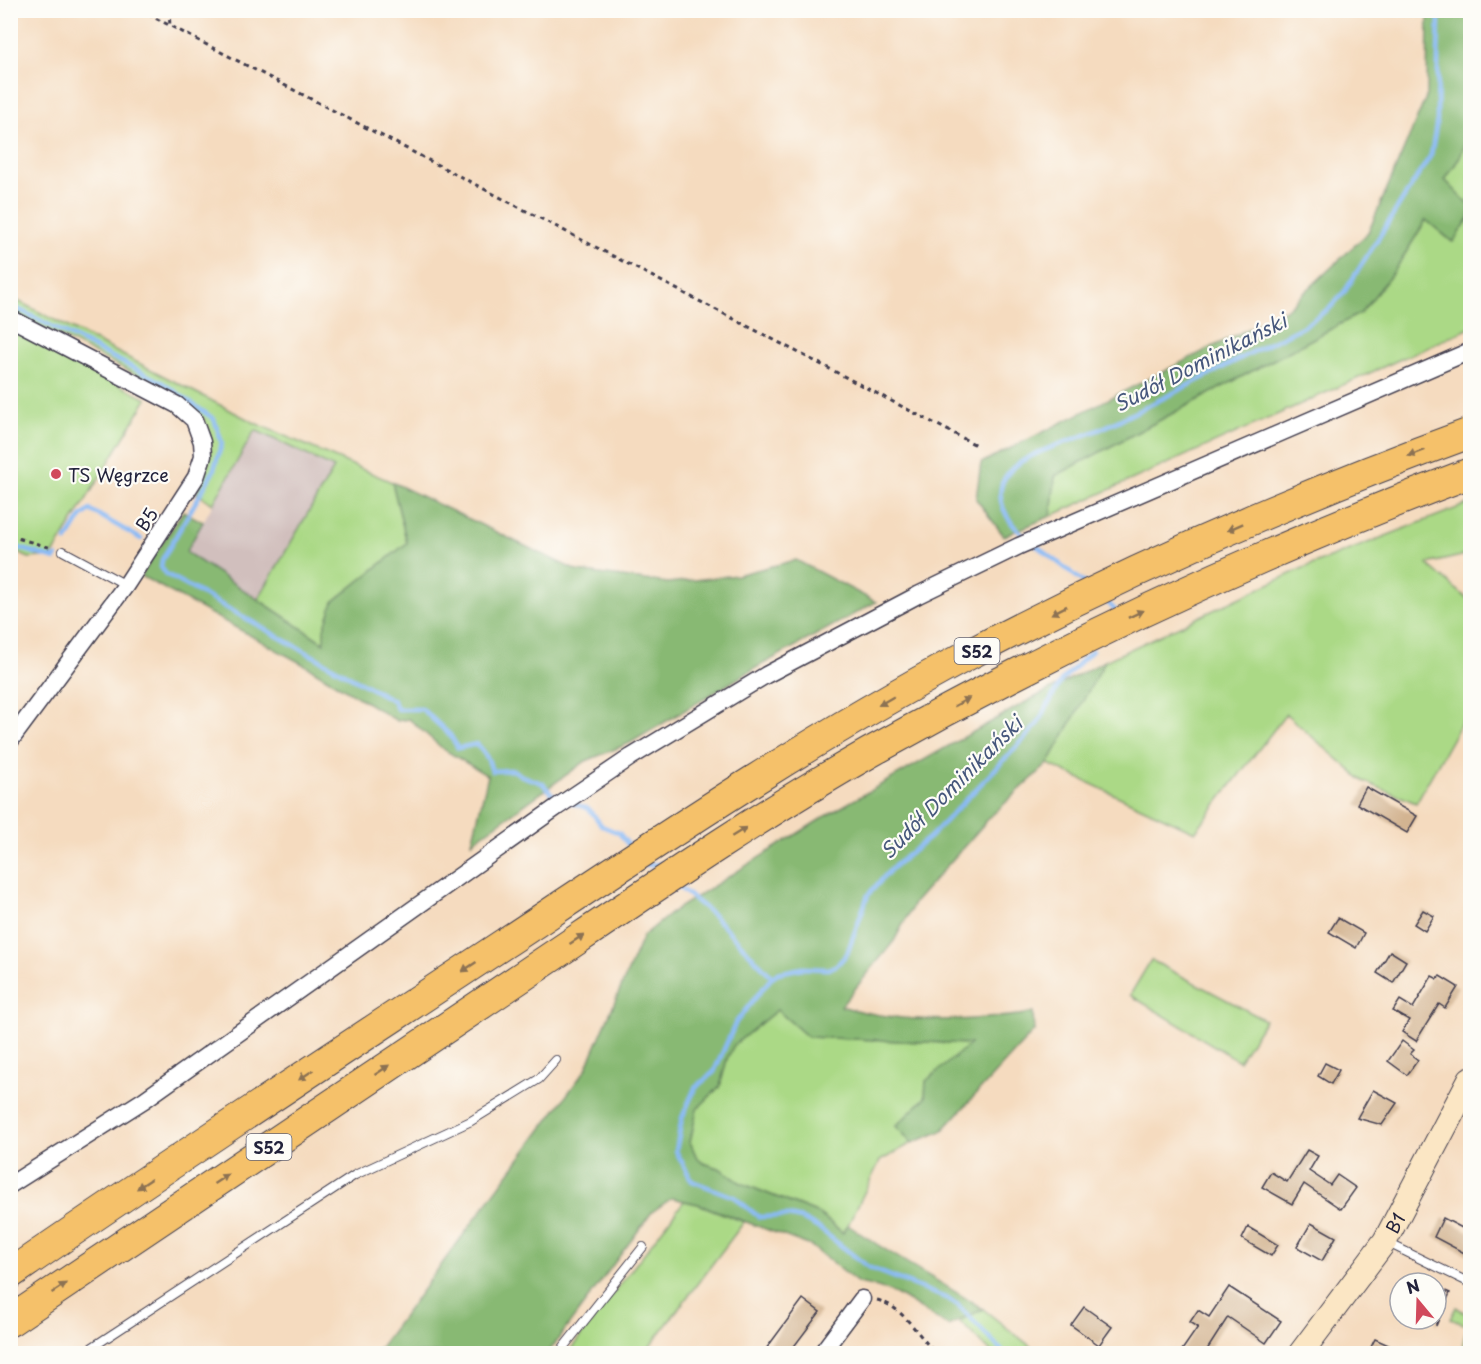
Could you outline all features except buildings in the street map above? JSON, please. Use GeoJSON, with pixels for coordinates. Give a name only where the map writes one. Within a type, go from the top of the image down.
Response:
{"type":"FeatureCollection","features":[{"type":"Feature","properties":{"kind":"highway","name":"S52"},"geometry":{"type":"LineString","coordinates":[[10,1274],[658,840],[791,755],[967,656],[1158,561],[1362,473],[1470,433]]}},
{"type":"Feature","properties":{"kind":"highway","name":"S52"},"geometry":{"type":"LineString","coordinates":[[10,1321],[528,972],[774,810],[988,687],[1064,648],[1280,549],[1470,473]]}},
{"type":"Feature","properties":{"kind":"street","name":"B5"},"geometry":{"type":"LineString","coordinates":[[10,318],[177,405],[189,414],[198,428],[203,449],[196,477],[126,585],[10,741]]}},
{"type":"Feature","properties":{"kind":"street"},"geometry":{"type":"LineString","coordinates":[[10,1185],[144,1100],[631,757],[766,675],[918,595],[1049,532],[1470,351]]}},
{"type":"Feature","properties":{"kind":"street","name":"B1"},"geometry":{"type":"LineString","coordinates":[[1300,1353],[1385,1241],[1470,1078]]}},
{"type":"Feature","properties":{"kind":"street"},"geometry":{"type":"LineString","coordinates":[[821,1353],[862,1299]]}},
{"type":"Feature","properties":{"kind":"lane"},"geometry":{"type":"LineString","coordinates":[[63,551],[126,585]]}},
{"type":"Feature","properties":{"kind":"lane"},"geometry":{"type":"LineString","coordinates":[[81,1353],[355,1175],[471,1121],[539,1079],[556,1060]]}},
{"type":"Feature","properties":{"kind":"lane"},"geometry":{"type":"LineString","coordinates":[[1385,1241],[1470,1283]]}},
{"type":"Feature","properties":{"kind":"lane"},"geometry":{"type":"LineString","coordinates":[[558,1353],[643,1247]]}},
{"type":"Feature","properties":{"kind":"path"},"geometry":{"type":"LineString","coordinates":[[140,10],[976,445]]}},
{"type":"Feature","properties":{"kind":"path"},"geometry":{"type":"LineString","coordinates":[[169,10],[170,27]]}},
{"type":"Feature","properties":{"kind":"path"},"geometry":{"type":"LineString","coordinates":[[10,536],[63,551]]}},
{"type":"Feature","properties":{"kind":"path"},"geometry":{"type":"LineString","coordinates":[[862,1299],[879,1300],[896,1307],[911,1328],[936,1353]]}},
{"type":"Feature","properties":{"kind":"shaded area"},"geometry":{"type":"Polygon","coordinates":[[[255,430],[335,468],[258,599],[186,552],[255,430]]]}},
{"type":"Feature","properties":{"kind":"green space"},"geometry":{"type":"Polygon","coordinates":[[[1428,11],[1470,11],[1470,129],[1460,157],[1445,180],[1470,206],[1470,217],[1453,242],[1426,220],[1395,270],[1361,313],[1055,476],[1051,516],[1004,536],[976,499],[981,463],[1286,310],[1368,233],[1427,95],[1428,11]]]}},
{"type":"Feature","properties":{"kind":"green space"},"geometry":{"type":"Polygon","coordinates":[[[1470,129],[1470,206],[1445,180],[1460,157],[1470,129]]]}},
{"type":"Feature","properties":{"kind":"green space"},"geometry":{"type":"Polygon","coordinates":[[[1470,217],[1470,328],[1051,516],[1055,476],[1361,313],[1395,270],[1426,220],[1452,242],[1470,217]]]}},
{"type":"Feature","properties":{"kind":"green space"},"geometry":{"type":"Polygon","coordinates":[[[10,297],[257,424],[392,482],[407,543],[333,602],[324,643],[258,599],[334,468],[255,430],[213,504],[196,493],[210,456],[211,447],[208,429],[203,419],[192,408],[172,395],[114,363],[11,312],[10,297]]]}},
{"type":"Feature","properties":{"kind":"green space","name":"TS Węgrzce"},"geometry":{"type":"Polygon","coordinates":[[[10,328],[147,399],[52,556],[29,558],[11,550],[10,328]]]}},
{"type":"Feature","properties":{"kind":"green space"},"geometry":{"type":"Polygon","coordinates":[[[392,482],[577,571],[668,583],[737,575],[796,560],[876,602],[752,670],[630,743],[586,761],[472,842],[488,776],[443,749],[409,719],[397,721],[310,668],[141,576],[183,511],[203,522],[186,552],[324,643],[324,629],[333,602],[407,543],[392,482]]]}},
{"type":"Feature","properties":{"kind":"green space"},"geometry":{"type":"Polygon","coordinates":[[[1470,503],[1470,554],[1427,564],[1470,601],[1470,707],[1416,803],[1363,781],[1286,714],[1195,832],[1048,764],[1105,661],[1301,569],[1470,503]]]}},
{"type":"Feature","properties":{"kind":"green space"},"geometry":{"type":"Polygon","coordinates":[[[1105,661],[1048,764],[991,816],[915,902],[894,941],[841,1006],[888,1016],[936,1020],[1033,1013],[1034,1031],[942,1131],[912,1143],[896,1126],[925,1098],[926,1081],[970,1044],[808,1037],[777,1010],[734,1045],[727,1059],[720,1086],[697,1109],[690,1142],[697,1158],[703,1163],[719,1168],[741,1183],[819,1214],[843,1233],[848,1225],[983,1309],[948,1326],[898,1295],[878,1287],[858,1283],[811,1246],[698,1204],[672,1198],[652,1212],[548,1353],[376,1353],[586,1069],[643,936],[675,910],[824,817],[1024,703],[1105,661]]]}},
{"type":"Feature","properties":{"kind":"green space"},"geometry":{"type":"Polygon","coordinates":[[[1151,960],[1265,1020],[1239,1061],[1130,995],[1151,960]]]}},
{"type":"Feature","properties":{"kind":"green space"},"geometry":{"type":"Polygon","coordinates":[[[777,1010],[808,1037],[971,1044],[926,1081],[925,1098],[896,1126],[912,1143],[880,1161],[844,1233],[819,1214],[741,1183],[719,1168],[703,1163],[697,1158],[690,1142],[697,1109],[720,1086],[727,1059],[734,1045],[777,1010]]]}},
{"type":"Feature","properties":{"kind":"green space"},"geometry":{"type":"Polygon","coordinates":[[[684,1201],[744,1222],[645,1353],[567,1354],[684,1201]]]}},
{"type":"Feature","properties":{"kind":"green space"},"geometry":{"type":"Polygon","coordinates":[[[1456,1307],[1470,1316],[1470,1353],[1461,1353],[1467,1325],[1450,1319],[1456,1307]]]}},
{"type":"Feature","properties":{"kind":"green space"},"geometry":{"type":"Polygon","coordinates":[[[983,1309],[1039,1353],[992,1353],[959,1321],[983,1309]]]}},
{"type":"Feature","properties":{"kind":"waterway","name":"Sudół Dominikański"},"geometry":{"type":"LineString","coordinates":[[1027,538],[1013,525],[1003,508],[1001,499],[1003,481],[1017,465],[1040,452],[1103,428],[1302,327],[1329,309],[1345,291],[1431,155],[1437,120],[1439,10]]}},
{"type":"Feature","properties":{"kind":"waterway"},"geometry":{"type":"LineString","coordinates":[[10,305],[163,383],[214,419],[222,443],[213,472],[162,560],[161,567],[166,574],[394,701],[397,709],[422,709],[450,735],[458,748],[477,744],[488,759],[492,771],[513,770],[542,783],[553,795],[562,798]]}},
{"type":"Feature","properties":{"kind":"waterway"},"geometry":{"type":"LineString","coordinates":[[66,541],[81,517],[90,510],[141,539]]}},
{"type":"Feature","properties":{"kind":"waterway","name":"Sudół Dominikański"},"geometry":{"type":"LineString","coordinates":[[1033,543],[1086,584]]}},
{"type":"Feature","properties":{"kind":"waterway"},"geometry":{"type":"LineString","coordinates":[[10,545],[55,559],[57,556]]}},
{"type":"Feature","properties":{"kind":"waterway","name":"Sudół Dominikański"},"geometry":{"type":"LineString","coordinates":[[1104,599],[1117,612]]}},
{"type":"Feature","properties":{"kind":"waterway","name":"Sudół Dominikański"},"geometry":{"type":"LineString","coordinates":[[1005,1354],[958,1305],[948,1299],[868,1267],[820,1229],[802,1219],[788,1216],[759,1217],[734,1197],[692,1181],[676,1151],[682,1118],[695,1088],[714,1072],[736,1022],[772,977],[778,973],[802,968],[828,969],[837,965],[847,954],[868,895],[891,869],[930,837],[1026,737],[1037,725],[1061,681],[1092,651]]}},
{"type":"Feature","properties":{"kind":"waterway"},"geometry":{"type":"LineString","coordinates":[[572,803],[589,809],[602,826],[619,833],[630,847]]}},
{"type":"Feature","properties":{"kind":"waterway"},"geometry":{"type":"LineString","coordinates":[[647,865],[661,864],[664,867]]}},
{"type":"Feature","properties":{"kind":"waterway"},"geometry":{"type":"LineString","coordinates":[[675,884],[712,914],[772,977]]}},
{"type":"Feature","properties":{"kind":"place","name":"TS Węgrzce"},"geometry":{"type":"Point","coordinates":[56,474]}}]}
